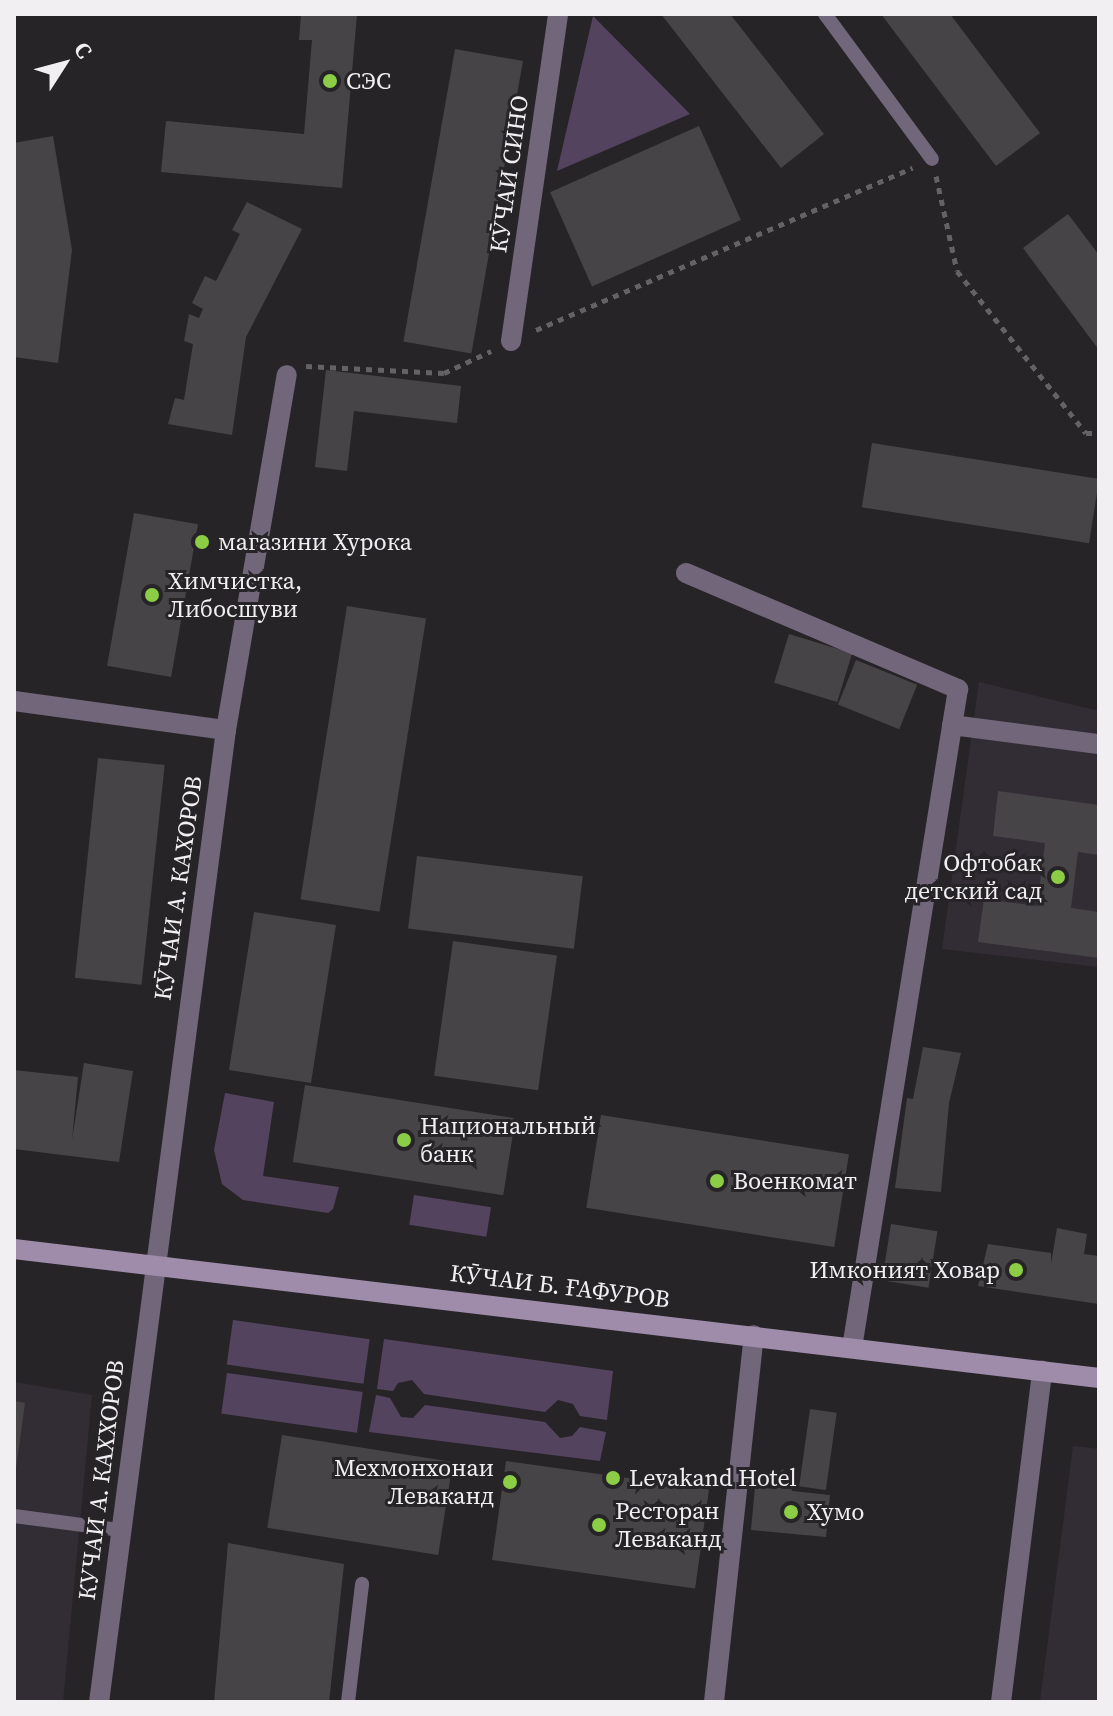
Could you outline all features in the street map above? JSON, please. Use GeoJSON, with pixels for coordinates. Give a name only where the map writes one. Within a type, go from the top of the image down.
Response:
{"type":"FeatureCollection","features":[{"type":"Feature","properties":{"kind":"street","name":"КӮЧАИ СИНО"},"geometry":{"type":"LineString","coordinates":[[511,341],[558,14]]}},
{"type":"Feature","properties":{"kind":"street","name":"КӮЧАИ А. КАХОРОВ"},"geometry":{"type":"LineString","coordinates":[[154,1265],[226,730],[287,375]]}},
{"type":"Feature","properties":{"kind":"street"},"geometry":{"type":"LineString","coordinates":[[686,573],[958,689],[852,1348]]}},
{"type":"Feature","properties":{"kind":"street"},"geometry":{"type":"LineString","coordinates":[[14,701],[226,730]]}},
{"type":"Feature","properties":{"kind":"street"},"geometry":{"type":"LineString","coordinates":[[952,725],[1099,744]]}},
{"type":"Feature","properties":{"kind":"street","name":"КӮЧАИ Б. ҒАФУРОВ"},"geometry":{"type":"LineString","coordinates":[[14,1249],[1099,1378]]}},
{"type":"Feature","properties":{"kind":"street","name":"КУЧАИ А. КАХХОРОВ"},"geometry":{"type":"LineString","coordinates":[[99,1702],[154,1265]]}},
{"type":"Feature","properties":{"kind":"street"},"geometry":{"type":"LineString","coordinates":[[714,1702],[754,1335]]}},
{"type":"Feature","properties":{"kind":"street"},"geometry":{"type":"LineString","coordinates":[[1001,1702],[1042,1371]]}},
{"type":"Feature","properties":{"kind":"lane"},"geometry":{"type":"LineString","coordinates":[[825,14],[932,159]]}},
{"type":"Feature","properties":{"kind":"lane"},"geometry":{"type":"LineString","coordinates":[[14,1516],[121,1530]]}},
{"type":"Feature","properties":{"kind":"lane"},"geometry":{"type":"LineString","coordinates":[[348,1702],[362,1584]]}},
{"type":"Feature","properties":{"kind":"path"},"geometry":{"type":"LineString","coordinates":[[287,375],[304,366],[444,373],[932,159],[957,271],[1086,433],[1099,433]]}},
{"type":"Feature","properties":{"kind":"shaded area"},"geometry":{"type":"Polygon","coordinates":[[[593,16],[690,114],[557,171],[593,16]]]}},
{"type":"Feature","properties":{"kind":"shaded area"},"geometry":{"type":"Polygon","coordinates":[[[979,682],[1099,711],[1099,967],[942,949],[979,682]]]}},
{"type":"Feature","properties":{"kind":"shaded area"},"geometry":{"type":"Polygon","coordinates":[[[225,1093],[274,1102],[263,1176],[339,1187],[333,1209],[328,1213],[243,1200],[222,1184],[214,1150],[225,1093]]]}},
{"type":"Feature","properties":{"kind":"shaded area"},"geometry":{"type":"Polygon","coordinates":[[[414,1195],[491,1207],[486,1237],[409,1225],[414,1195]]]}},
{"type":"Feature","properties":{"kind":"shaded area"},"geometry":{"type":"Polygon","coordinates":[[[233,1320],[370,1339],[363,1384],[227,1365],[233,1320]]]}},
{"type":"Feature","properties":{"kind":"shaded area"},"geometry":{"type":"Polygon","coordinates":[[[384,1339],[613,1371],[607,1420],[580,1416],[573,1404],[558,1400],[545,1412],[424,1394],[412,1380],[398,1383],[393,1391],[377,1389],[384,1339]]]}},
{"type":"Feature","properties":{"kind":"shaded area"},"geometry":{"type":"Polygon","coordinates":[[[227,1373],[363,1392],[357,1433],[221,1414],[227,1373]]]}},
{"type":"Feature","properties":{"kind":"shaded area"},"geometry":{"type":"Polygon","coordinates":[[[14,1382],[92,1395],[63,1702],[14,1702],[14,1382]]]}},
{"type":"Feature","properties":{"kind":"shaded area"},"geometry":{"type":"Polygon","coordinates":[[[376,1395],[390,1398],[401,1417],[413,1418],[425,1405],[545,1422],[560,1438],[572,1436],[580,1427],[606,1432],[600,1461],[369,1432],[376,1395]]]}},
{"type":"Feature","properties":{"kind":"shaded area"},"geometry":{"type":"Polygon","coordinates":[[[1073,1446],[1099,1449],[1099,1702],[1040,1702],[1073,1446]]]}},
{"type":"Feature","properties":{"kind":"building","name":"СЭС"},"geometry":{"type":"Polygon","coordinates":[[[301,14],[357,14],[342,188],[161,172],[166,121],[304,134],[312,40],[299,40],[301,14]]]}},
{"type":"Feature","properties":{"kind":"building"},"geometry":{"type":"Polygon","coordinates":[[[661,14],[730,14],[824,134],[781,168],[661,14]]]}},
{"type":"Feature","properties":{"kind":"building"},"geometry":{"type":"Polygon","coordinates":[[[881,14],[950,14],[1040,133],[996,166],[881,14]]]}},
{"type":"Feature","properties":{"kind":"building"},"geometry":{"type":"Polygon","coordinates":[[[455,49],[523,61],[471,353],[403,341],[455,49]]]}},
{"type":"Feature","properties":{"kind":"building"},"geometry":{"type":"Polygon","coordinates":[[[699,126],[741,220],[592,286],[550,192],[699,126]]]}},
{"type":"Feature","properties":{"kind":"building"},"geometry":{"type":"Polygon","coordinates":[[[53,136],[72,250],[58,363],[14,357],[14,143],[53,136]]]}},
{"type":"Feature","properties":{"kind":"building"},"geometry":{"type":"Polygon","coordinates":[[[247,202],[302,229],[246,337],[232,435],[168,424],[175,398],[184,400],[193,344],[184,341],[189,314],[199,318],[203,309],[192,303],[205,276],[216,281],[240,234],[232,230],[247,202]]]}},
{"type":"Feature","properties":{"kind":"building"},"geometry":{"type":"Polygon","coordinates":[[[1068,214],[1099,255],[1099,350],[1023,248],[1068,214]]]}},
{"type":"Feature","properties":{"kind":"building"},"geometry":{"type":"Polygon","coordinates":[[[326,370],[461,386],[457,423],[354,411],[347,471],[315,467],[326,370]]]}},
{"type":"Feature","properties":{"kind":"building"},"geometry":{"type":"Polygon","coordinates":[[[872,443],[1099,479],[1089,543],[862,507],[872,443]]]}},
{"type":"Feature","properties":{"kind":"building","name":"Химчистка, Либосшуви"},"geometry":{"type":"Polygon","coordinates":[[[134,513],[198,524],[171,677],[107,666],[134,513]]]}},
{"type":"Feature","properties":{"kind":"building"},"geometry":{"type":"Polygon","coordinates":[[[347,606],[426,619],[380,912],[301,899],[347,606]]]}},
{"type":"Feature","properties":{"kind":"building"},"geometry":{"type":"Polygon","coordinates":[[[789,634],[852,653],[837,702],[774,683],[789,634]]]}},
{"type":"Feature","properties":{"kind":"building"},"geometry":{"type":"Polygon","coordinates":[[[856,660],[917,685],[899,729],[838,705],[856,660]]]}},
{"type":"Feature","properties":{"kind":"building"},"geometry":{"type":"Polygon","coordinates":[[[98,758],[165,765],[142,985],[75,978],[98,758]]]}},
{"type":"Feature","properties":{"kind":"building","name":"Офтобак детский сад"},"geometry":{"type":"Polygon","coordinates":[[[998,791],[1099,805],[1099,855],[1078,852],[1071,908],[1099,912],[1099,958],[978,942],[984,899],[1037,906],[1045,843],[993,836],[998,791]]]}},
{"type":"Feature","properties":{"kind":"building"},"geometry":{"type":"Polygon","coordinates":[[[417,856],[583,876],[574,949],[408,928],[417,856]]]}},
{"type":"Feature","properties":{"kind":"building"},"geometry":{"type":"Polygon","coordinates":[[[254,912],[336,925],[311,1083],[229,1070],[254,912]]]}},
{"type":"Feature","properties":{"kind":"building"},"geometry":{"type":"Polygon","coordinates":[[[453,941],[557,956],[538,1090],[434,1076],[453,941]]]}},
{"type":"Feature","properties":{"kind":"building"},"geometry":{"type":"Polygon","coordinates":[[[923,1047],[961,1053],[949,1103],[941,1192],[895,1188],[907,1098],[913,1099],[923,1047]]]}},
{"type":"Feature","properties":{"kind":"building"},"geometry":{"type":"Polygon","coordinates":[[[84,1063],[133,1071],[119,1162],[14,1149],[14,1070],[78,1077],[72,1140],[84,1063]]]}},
{"type":"Feature","properties":{"kind":"building","name":"Национальный банк"},"geometry":{"type":"Polygon","coordinates":[[[305,1085],[515,1118],[503,1195],[293,1162],[305,1085]]]}},
{"type":"Feature","properties":{"kind":"building","name":"Военкомат"},"geometry":{"type":"Polygon","coordinates":[[[601,1115],[849,1154],[834,1247],[586,1208],[601,1115]]]}},
{"type":"Feature","properties":{"kind":"building"},"geometry":{"type":"Polygon","coordinates":[[[891,1224],[937,1231],[929,1288],[882,1280],[891,1224]]]}},
{"type":"Feature","properties":{"kind":"building"},"geometry":{"type":"Polygon","coordinates":[[[1057,1228],[1087,1234],[1084,1254],[1099,1256],[1099,1304],[978,1286],[988,1244],[1051,1253],[1051,1264],[1057,1228]]]}},
{"type":"Feature","properties":{"kind":"building"},"geometry":{"type":"Polygon","coordinates":[[[14,1401],[25,1403],[16,1469],[14,1469],[14,1401]]]}},
{"type":"Feature","properties":{"kind":"building"},"geometry":{"type":"Polygon","coordinates":[[[810,1409],[837,1413],[826,1490],[799,1486],[810,1409]]]}},
{"type":"Feature","properties":{"kind":"building"},"geometry":{"type":"Polygon","coordinates":[[[282,1435],[453,1462],[438,1555],[267,1528],[282,1435]]]}},
{"type":"Feature","properties":{"kind":"building","name":"Ресторан Леваканд"},"geometry":{"type":"Polygon","coordinates":[[[506,1461],[709,1490],[695,1589],[492,1560],[506,1461]]]}},
{"type":"Feature","properties":{"kind":"building","name":"Хумо"},"geometry":{"type":"Polygon","coordinates":[[[783,1469],[792,1491],[830,1495],[826,1537],[751,1530],[755,1487],[775,1489],[776,1473],[783,1469]]]}},
{"type":"Feature","properties":{"kind":"building"},"geometry":{"type":"Polygon","coordinates":[[[228,1543],[344,1564],[329,1702],[214,1702],[228,1543]]]}},
{"type":"Feature","properties":{"kind":"place","name":"СЭС"},"geometry":{"type":"Point","coordinates":[330,81]}},
{"type":"Feature","properties":{"kind":"place","name":"магазини Хурока"},"geometry":{"type":"Point","coordinates":[202,542]}},
{"type":"Feature","properties":{"kind":"place","name":"Химчистка, Либосшуви"},"geometry":{"type":"Point","coordinates":[152,595]}},
{"type":"Feature","properties":{"kind":"place","name":"Офтобак детский сад"},"geometry":{"type":"Point","coordinates":[1058,877]}},
{"type":"Feature","properties":{"kind":"place","name":"Национальный банк"},"geometry":{"type":"Point","coordinates":[404,1140]}},
{"type":"Feature","properties":{"kind":"place","name":"Военкомат"},"geometry":{"type":"Point","coordinates":[717,1181]}},
{"type":"Feature","properties":{"kind":"place","name":"Имконият Ховар"},"geometry":{"type":"Point","coordinates":[1016,1270]}},
{"type":"Feature","properties":{"kind":"place","name":"Levakand Hotel"},"geometry":{"type":"Point","coordinates":[613,1478]}},
{"type":"Feature","properties":{"kind":"place","name":"Мехмонхонаи Леваканд"},"geometry":{"type":"Point","coordinates":[510,1482]}},
{"type":"Feature","properties":{"kind":"place","name":"Хумо"},"geometry":{"type":"Point","coordinates":[791,1512]}},
{"type":"Feature","properties":{"kind":"place","name":"Ресторан Леваканд"},"geometry":{"type":"Point","coordinates":[599,1525]}}]}
